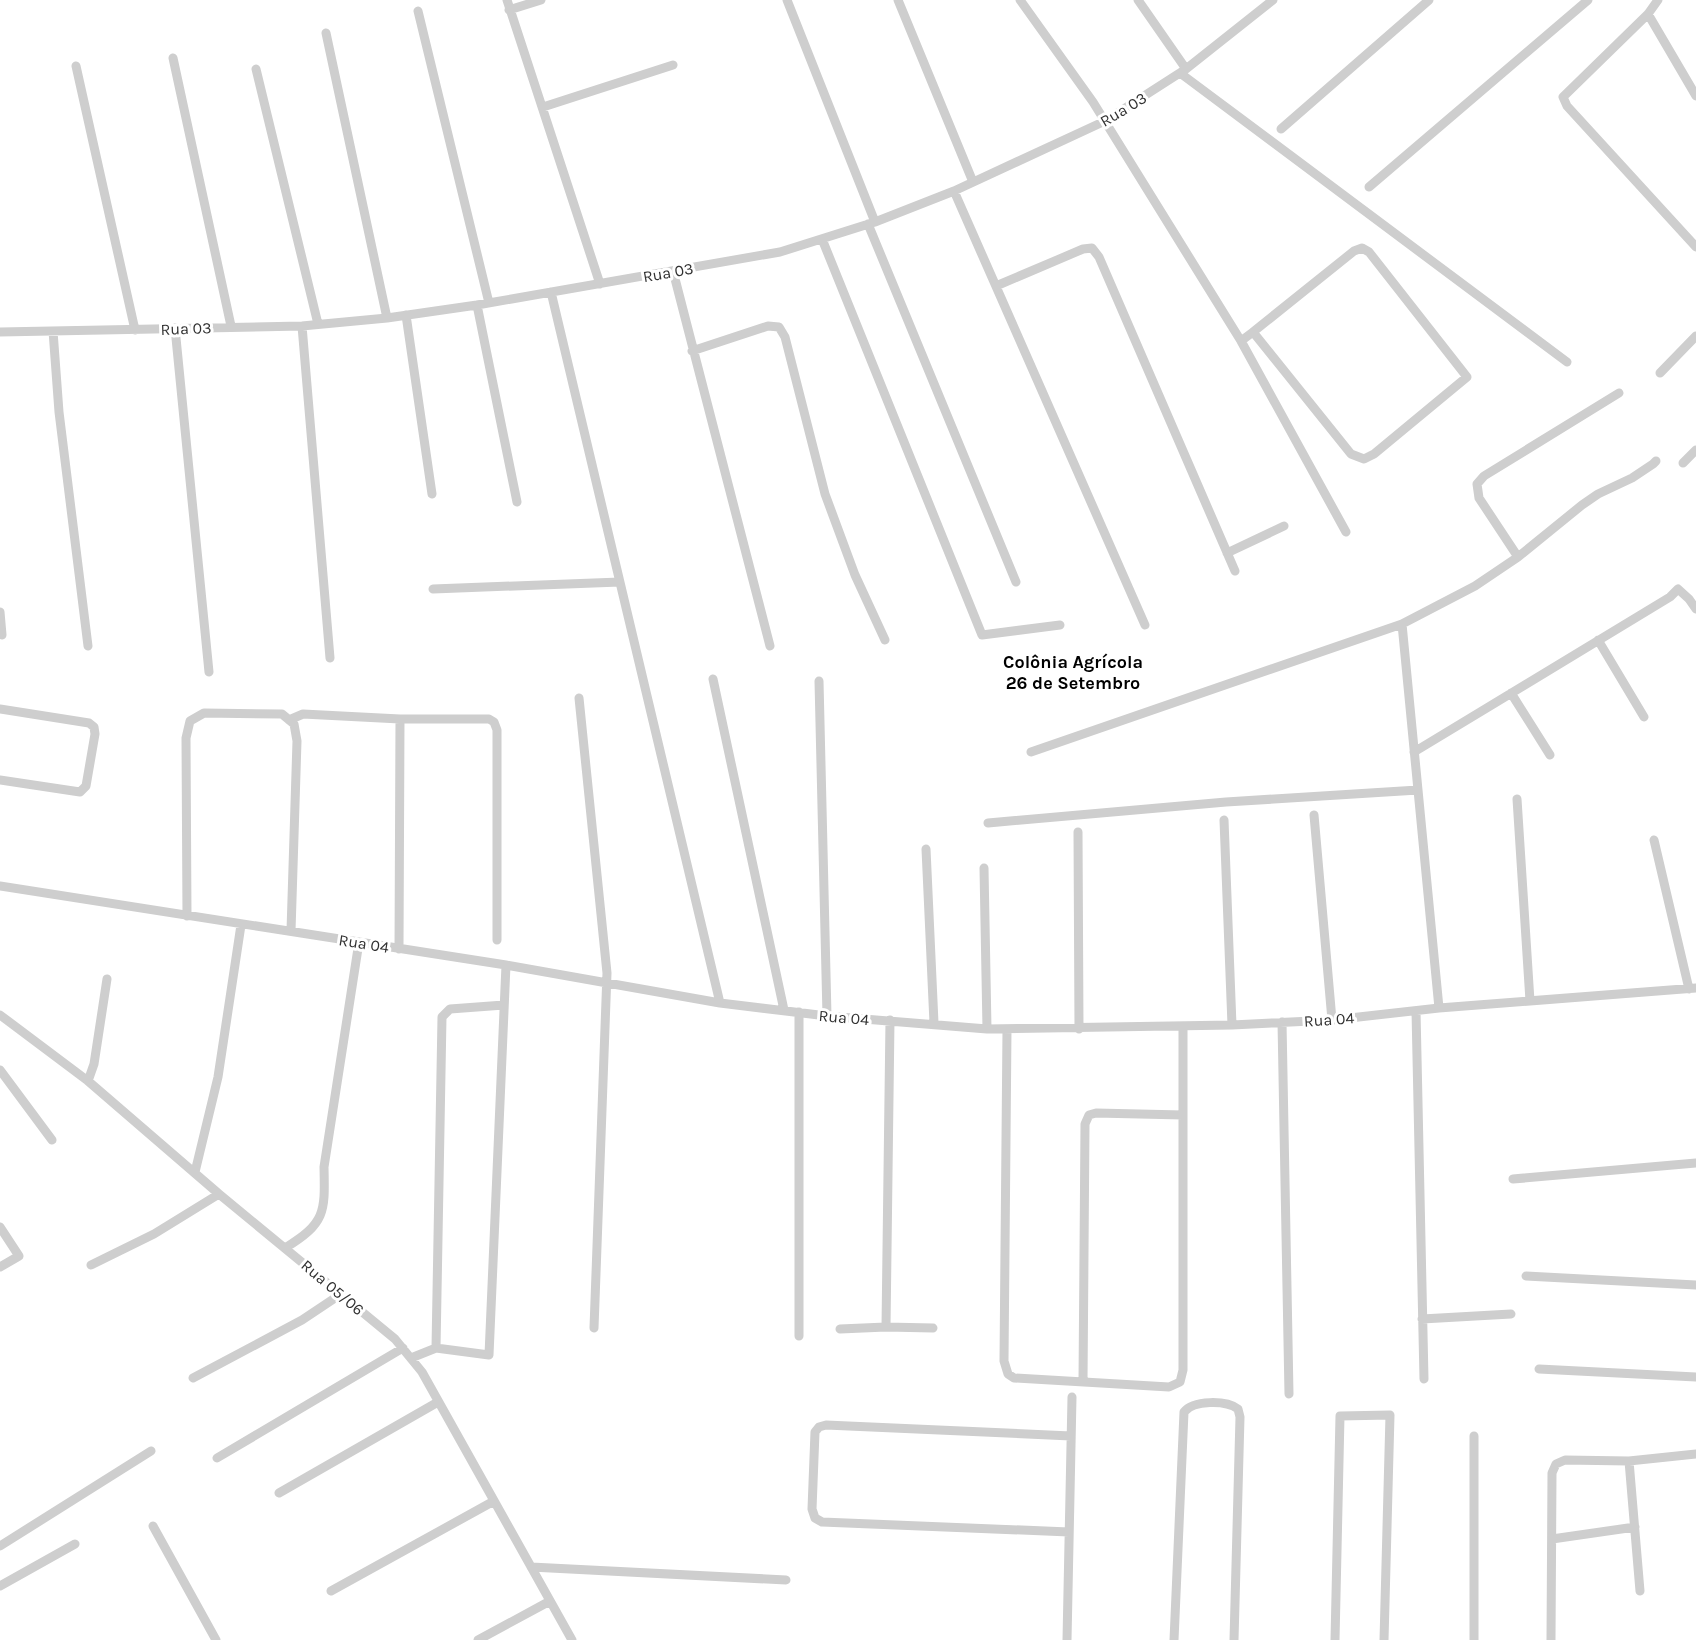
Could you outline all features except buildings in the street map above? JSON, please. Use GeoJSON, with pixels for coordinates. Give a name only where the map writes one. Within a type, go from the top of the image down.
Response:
{"type":"FeatureCollection","features":[{"type":"Feature","properties":{"kind":"street"},"geometry":{"type":"LineString","coordinates":[[507,0],[600,284]]}},
{"type":"Feature","properties":{"kind":"street"},"geometry":{"type":"LineString","coordinates":[[509,10],[541,0]]}},
{"type":"Feature","properties":{"kind":"street"},"geometry":{"type":"LineString","coordinates":[[787,0],[872,223],[1016,582]]}},
{"type":"Feature","properties":{"kind":"street"},"geometry":{"type":"LineString","coordinates":[[898,0],[973,182]]}},
{"type":"Feature","properties":{"kind":"street"},"geometry":{"type":"LineString","coordinates":[[1020,0],[1105,121],[1241,341],[1346,532]]}},
{"type":"Feature","properties":{"kind":"street"},"geometry":{"type":"LineString","coordinates":[[1138,0],[1183,71],[1567,362]]}},
{"type":"Feature","properties":{"kind":"street","name":"Rua 03"},"geometry":{"type":"LineString","coordinates":[[0,332],[302,326],[387,318],[489,303],[780,252],[872,223],[954,191],[1105,121],[1183,71],[1263,3],[1273,0]]}},
{"type":"Feature","properties":{"kind":"street"},"geometry":{"type":"LineString","coordinates":[[1281,129],[1430,0]]}},
{"type":"Feature","properties":{"kind":"street"},"geometry":{"type":"LineString","coordinates":[[1369,187],[1588,0]]}},
{"type":"Feature","properties":{"kind":"street"},"geometry":{"type":"LineString","coordinates":[[1658,0],[1648,14],[1563,97],[1567,106],[1696,247]]}},
{"type":"Feature","properties":{"kind":"street"},"geometry":{"type":"LineString","coordinates":[[418,11],[489,303]]}},
{"type":"Feature","properties":{"kind":"street"},"geometry":{"type":"LineString","coordinates":[[1648,14],[1696,96]]}},
{"type":"Feature","properties":{"kind":"street"},"geometry":{"type":"LineString","coordinates":[[326,33],[387,318]]}},
{"type":"Feature","properties":{"kind":"street"},"geometry":{"type":"LineString","coordinates":[[173,58],[231,326]]}},
{"type":"Feature","properties":{"kind":"street"},"geometry":{"type":"LineString","coordinates":[[543,107],[673,65]]}},
{"type":"Feature","properties":{"kind":"street"},"geometry":{"type":"LineString","coordinates":[[76,66],[135,330]]}},
{"type":"Feature","properties":{"kind":"street"},"geometry":{"type":"LineString","coordinates":[[256,69],[318,324]]}},
{"type":"Feature","properties":{"kind":"street"},"geometry":{"type":"LineString","coordinates":[[954,191],[1145,625]]}},
{"type":"Feature","properties":{"kind":"street"},"geometry":{"type":"LineString","coordinates":[[822,239],[982,634],[1060,625]]}},
{"type":"Feature","properties":{"kind":"street"},"geometry":{"type":"LineString","coordinates":[[996,286],[1083,249],[1092,248],[1099,257],[1235,571]]}},
{"type":"Feature","properties":{"kind":"street"},"geometry":{"type":"LineString","coordinates":[[1241,341],[1354,251],[1362,249],[1369,252],[1467,377],[1374,454],[1364,459],[1351,454],[1253,332]]}},
{"type":"Feature","properties":{"kind":"street"},"geometry":{"type":"LineString","coordinates":[[673,271],[770,646]]}},
{"type":"Feature","properties":{"kind":"street"},"geometry":{"type":"LineString","coordinates":[[551,292],[720,1003]]}},
{"type":"Feature","properties":{"kind":"street"},"geometry":{"type":"LineString","coordinates":[[477,305],[517,502]]}},
{"type":"Feature","properties":{"kind":"street"},"geometry":{"type":"LineString","coordinates":[[406,315],[432,494]]}},
{"type":"Feature","properties":{"kind":"street"},"geometry":{"type":"LineString","coordinates":[[302,326],[330,658]]}},
{"type":"Feature","properties":{"kind":"street"},"geometry":{"type":"LineString","coordinates":[[692,351],[768,326],[779,327],[785,337],[825,494],[855,575],[885,640]]}},
{"type":"Feature","properties":{"kind":"street"},"geometry":{"type":"LineString","coordinates":[[175,328],[209,672]]}},
{"type":"Feature","properties":{"kind":"street"},"geometry":{"type":"LineString","coordinates":[[53,331],[59,412],[88,646]]}},
{"type":"Feature","properties":{"kind":"street"},"geometry":{"type":"LineString","coordinates":[[1660,373],[1696,336]]}},
{"type":"Feature","properties":{"kind":"street"},"geometry":{"type":"LineString","coordinates":[[1518,557],[1479,498],[1477,484],[1484,476],[1619,393]]}},
{"type":"Feature","properties":{"kind":"street"},"geometry":{"type":"LineString","coordinates":[[1683,463],[1696,450]]}},
{"type":"Feature","properties":{"kind":"street"},"geometry":{"type":"LineString","coordinates":[[1030,752],[1402,624],[1475,586],[1518,557],[1598,494],[1632,478],[1656,460]]}},
{"type":"Feature","properties":{"kind":"street"},"geometry":{"type":"LineString","coordinates":[[1227,553],[1284,526]]}},
{"type":"Feature","properties":{"kind":"street"},"geometry":{"type":"LineString","coordinates":[[433,589],[620,582]]}},
{"type":"Feature","properties":{"kind":"street"},"geometry":{"type":"LineString","coordinates":[[1414,752],[1670,597],[1678,589],[1696,609]]}},
{"type":"Feature","properties":{"kind":"street"},"geometry":{"type":"LineString","coordinates":[[0,612],[2,634]]}},
{"type":"Feature","properties":{"kind":"street"},"geometry":{"type":"LineString","coordinates":[[1402,624],[1439,1008]]}},
{"type":"Feature","properties":{"kind":"street"},"geometry":{"type":"LineString","coordinates":[[1598,640],[1644,717]]}},
{"type":"Feature","properties":{"kind":"street"},"geometry":{"type":"LineString","coordinates":[[712,679],[784,1010]]}},
{"type":"Feature","properties":{"kind":"street"},"geometry":{"type":"LineString","coordinates":[[819,681],[827,1016]]}},
{"type":"Feature","properties":{"kind":"street"},"geometry":{"type":"LineString","coordinates":[[1511,693],[1550,755]]}},
{"type":"Feature","properties":{"kind":"street"},"geometry":{"type":"LineString","coordinates":[[579,698],[607,973],[594,1328]]}},
{"type":"Feature","properties":{"kind":"street"},"geometry":{"type":"LineString","coordinates":[[0,709],[89,723],[94,727],[95,734],[86,786],[80,792],[0,780]]}},
{"type":"Feature","properties":{"kind":"street"},"geometry":{"type":"LineString","coordinates":[[187,916],[186,738],[190,721],[204,713],[282,714],[294,724],[297,741],[291,932]]}},
{"type":"Feature","properties":{"kind":"street"},"geometry":{"type":"LineString","coordinates":[[289,720],[303,714],[400,719],[489,719],[494,722],[497,730],[497,940]]}},
{"type":"Feature","properties":{"kind":"street"},"geometry":{"type":"LineString","coordinates":[[399,949],[400,719]]}},
{"type":"Feature","properties":{"kind":"street"},"geometry":{"type":"LineString","coordinates":[[988,823],[1226,802],[1418,790]]}},
{"type":"Feature","properties":{"kind":"street"},"geometry":{"type":"LineString","coordinates":[[1517,799],[1530,1001]]}},
{"type":"Feature","properties":{"kind":"street"},"geometry":{"type":"LineString","coordinates":[[1314,815],[1332,1020]]}},
{"type":"Feature","properties":{"kind":"street"},"geometry":{"type":"LineString","coordinates":[[1224,820],[1232,1025]]}},
{"type":"Feature","properties":{"kind":"street"},"geometry":{"type":"LineString","coordinates":[[1078,832],[1079,1029]]}},
{"type":"Feature","properties":{"kind":"street"},"geometry":{"type":"LineString","coordinates":[[1654,840],[1693,988]]}},
{"type":"Feature","properties":{"kind":"street"},"geometry":{"type":"LineString","coordinates":[[926,849],[934,1023]]}},
{"type":"Feature","properties":{"kind":"street"},"geometry":{"type":"LineString","coordinates":[[984,868],[987,1029]]}},
{"type":"Feature","properties":{"kind":"street","name":"Rua 04"},"geometry":{"type":"LineString","coordinates":[[0,886],[506,965],[720,1003],[827,1016],[987,1029],[1079,1029],[1332,1020],[1439,1008],[1693,988]]}},
{"type":"Feature","properties":{"kind":"street"},"geometry":{"type":"LineString","coordinates":[[195,1172],[218,1077],[241,925]]}},
{"type":"Feature","properties":{"kind":"street"},"geometry":{"type":"LineString","coordinates":[[285,1248],[318,1222],[325,1205],[324,1167],[359,942]]}},
{"type":"Feature","properties":{"kind":"street"},"geometry":{"type":"LineString","coordinates":[[411,1358],[436,1348],[489,1355],[506,965]]}},
{"type":"Feature","properties":{"kind":"street"},"geometry":{"type":"LineString","coordinates":[[88,1081],[94,1064],[107,979]]}},
{"type":"Feature","properties":{"kind":"street"},"geometry":{"type":"LineString","coordinates":[[436,1348],[442,1017],[450,1009],[504,1005]]}},
{"type":"Feature","properties":{"kind":"street"},"geometry":{"type":"LineString","coordinates":[[1416,1011],[1424,1379]]}},
{"type":"Feature","properties":{"kind":"street"},"geometry":{"type":"LineString","coordinates":[[799,1012],[799,1336]]}},
{"type":"Feature","properties":{"kind":"street","name":"Rua 05/06"},"geometry":{"type":"LineString","coordinates":[[0,1015],[88,1081],[219,1194],[395,1339],[422,1372],[572,1640]]}},
{"type":"Feature","properties":{"kind":"street"},"geometry":{"type":"LineString","coordinates":[[886,1327],[890,1020]]}},
{"type":"Feature","properties":{"kind":"street"},"geometry":{"type":"LineString","coordinates":[[1282,1022],[1290,1394]]}},
{"type":"Feature","properties":{"kind":"street"},"geometry":{"type":"LineString","coordinates":[[1007,1029],[1004,1361],[1008,1374],[1014,1378],[1169,1387],[1180,1382],[1183,1370],[1183,1026]]}},
{"type":"Feature","properties":{"kind":"street"},"geometry":{"type":"LineString","coordinates":[[0,1070],[52,1140]]}},
{"type":"Feature","properties":{"kind":"street"},"geometry":{"type":"LineString","coordinates":[[1083,1382],[1085,1124],[1089,1115],[1096,1113],[1183,1116]]}},
{"type":"Feature","properties":{"kind":"street"},"geometry":{"type":"LineString","coordinates":[[1513,1179],[1696,1163]]}},
{"type":"Feature","properties":{"kind":"street"},"geometry":{"type":"LineString","coordinates":[[91,1265],[154,1234],[219,1194]]}},
{"type":"Feature","properties":{"kind":"street"},"geometry":{"type":"LineString","coordinates":[[0,1227],[19,1256],[0,1267]]}},
{"type":"Feature","properties":{"kind":"street"},"geometry":{"type":"LineString","coordinates":[[1526,1276],[1696,1285]]}},
{"type":"Feature","properties":{"kind":"street"},"geometry":{"type":"LineString","coordinates":[[193,1378],[302,1320],[340,1294]]}},
{"type":"Feature","properties":{"kind":"street"},"geometry":{"type":"LineString","coordinates":[[1422,1319],[1511,1314]]}},
{"type":"Feature","properties":{"kind":"street"},"geometry":{"type":"LineString","coordinates":[[840,1329],[933,1328]]}},
{"type":"Feature","properties":{"kind":"street"},"geometry":{"type":"LineString","coordinates":[[217,1458],[403,1348]]}},
{"type":"Feature","properties":{"kind":"street"},"geometry":{"type":"LineString","coordinates":[[1539,1369],[1696,1377]]}},
{"type":"Feature","properties":{"kind":"street"},"geometry":{"type":"LineString","coordinates":[[1067,1640],[1072,1396]]}},
{"type":"Feature","properties":{"kind":"street"},"geometry":{"type":"LineString","coordinates":[[279,1492],[438,1402]]}},
{"type":"Feature","properties":{"kind":"street"},"geometry":{"type":"LineString","coordinates":[[1174,1640],[1184,1412],[1196,1403],[1231,1404],[1238,1409],[1240,1418],[1234,1640]]}},
{"type":"Feature","properties":{"kind":"street"},"geometry":{"type":"LineString","coordinates":[[1335,1640],[1340,1416],[1390,1415],[1384,1640]]}},
{"type":"Feature","properties":{"kind":"street"},"geometry":{"type":"LineString","coordinates":[[1069,1532],[822,1522],[815,1518],[812,1509],[815,1432],[819,1427],[826,1425],[1071,1436]]}},
{"type":"Feature","properties":{"kind":"street"},"geometry":{"type":"LineString","coordinates":[[1474,1436],[1474,1640]]}},
{"type":"Feature","properties":{"kind":"street"},"geometry":{"type":"LineString","coordinates":[[0,1546],[151,1450]]}},
{"type":"Feature","properties":{"kind":"street"},"geometry":{"type":"LineString","coordinates":[[1551,1640],[1552,1473],[1556,1464],[1565,1460],[1629,1461],[1696,1454]]}},
{"type":"Feature","properties":{"kind":"street"},"geometry":{"type":"LineString","coordinates":[[1629,1461],[1640,1591]]}},
{"type":"Feature","properties":{"kind":"street"},"geometry":{"type":"LineString","coordinates":[[331,1591],[494,1501]]}},
{"type":"Feature","properties":{"kind":"street"},"geometry":{"type":"LineString","coordinates":[[153,1526],[216,1640]]}},
{"type":"Feature","properties":{"kind":"street"},"geometry":{"type":"LineString","coordinates":[[1552,1539],[1635,1527]]}},
{"type":"Feature","properties":{"kind":"street"},"geometry":{"type":"LineString","coordinates":[[0,1586],[75,1544]]}},
{"type":"Feature","properties":{"kind":"street"},"geometry":{"type":"LineString","coordinates":[[531,1567],[786,1580]]}},
{"type":"Feature","properties":{"kind":"street"},"geometry":{"type":"LineString","coordinates":[[478,1640],[549,1601]]}},
{"type":"Feature","properties":{"kind":"district","name":"Colônia Agrícola 26 de Setembro"},"geometry":{"type":"Point","coordinates":[1073,672]}}]}
